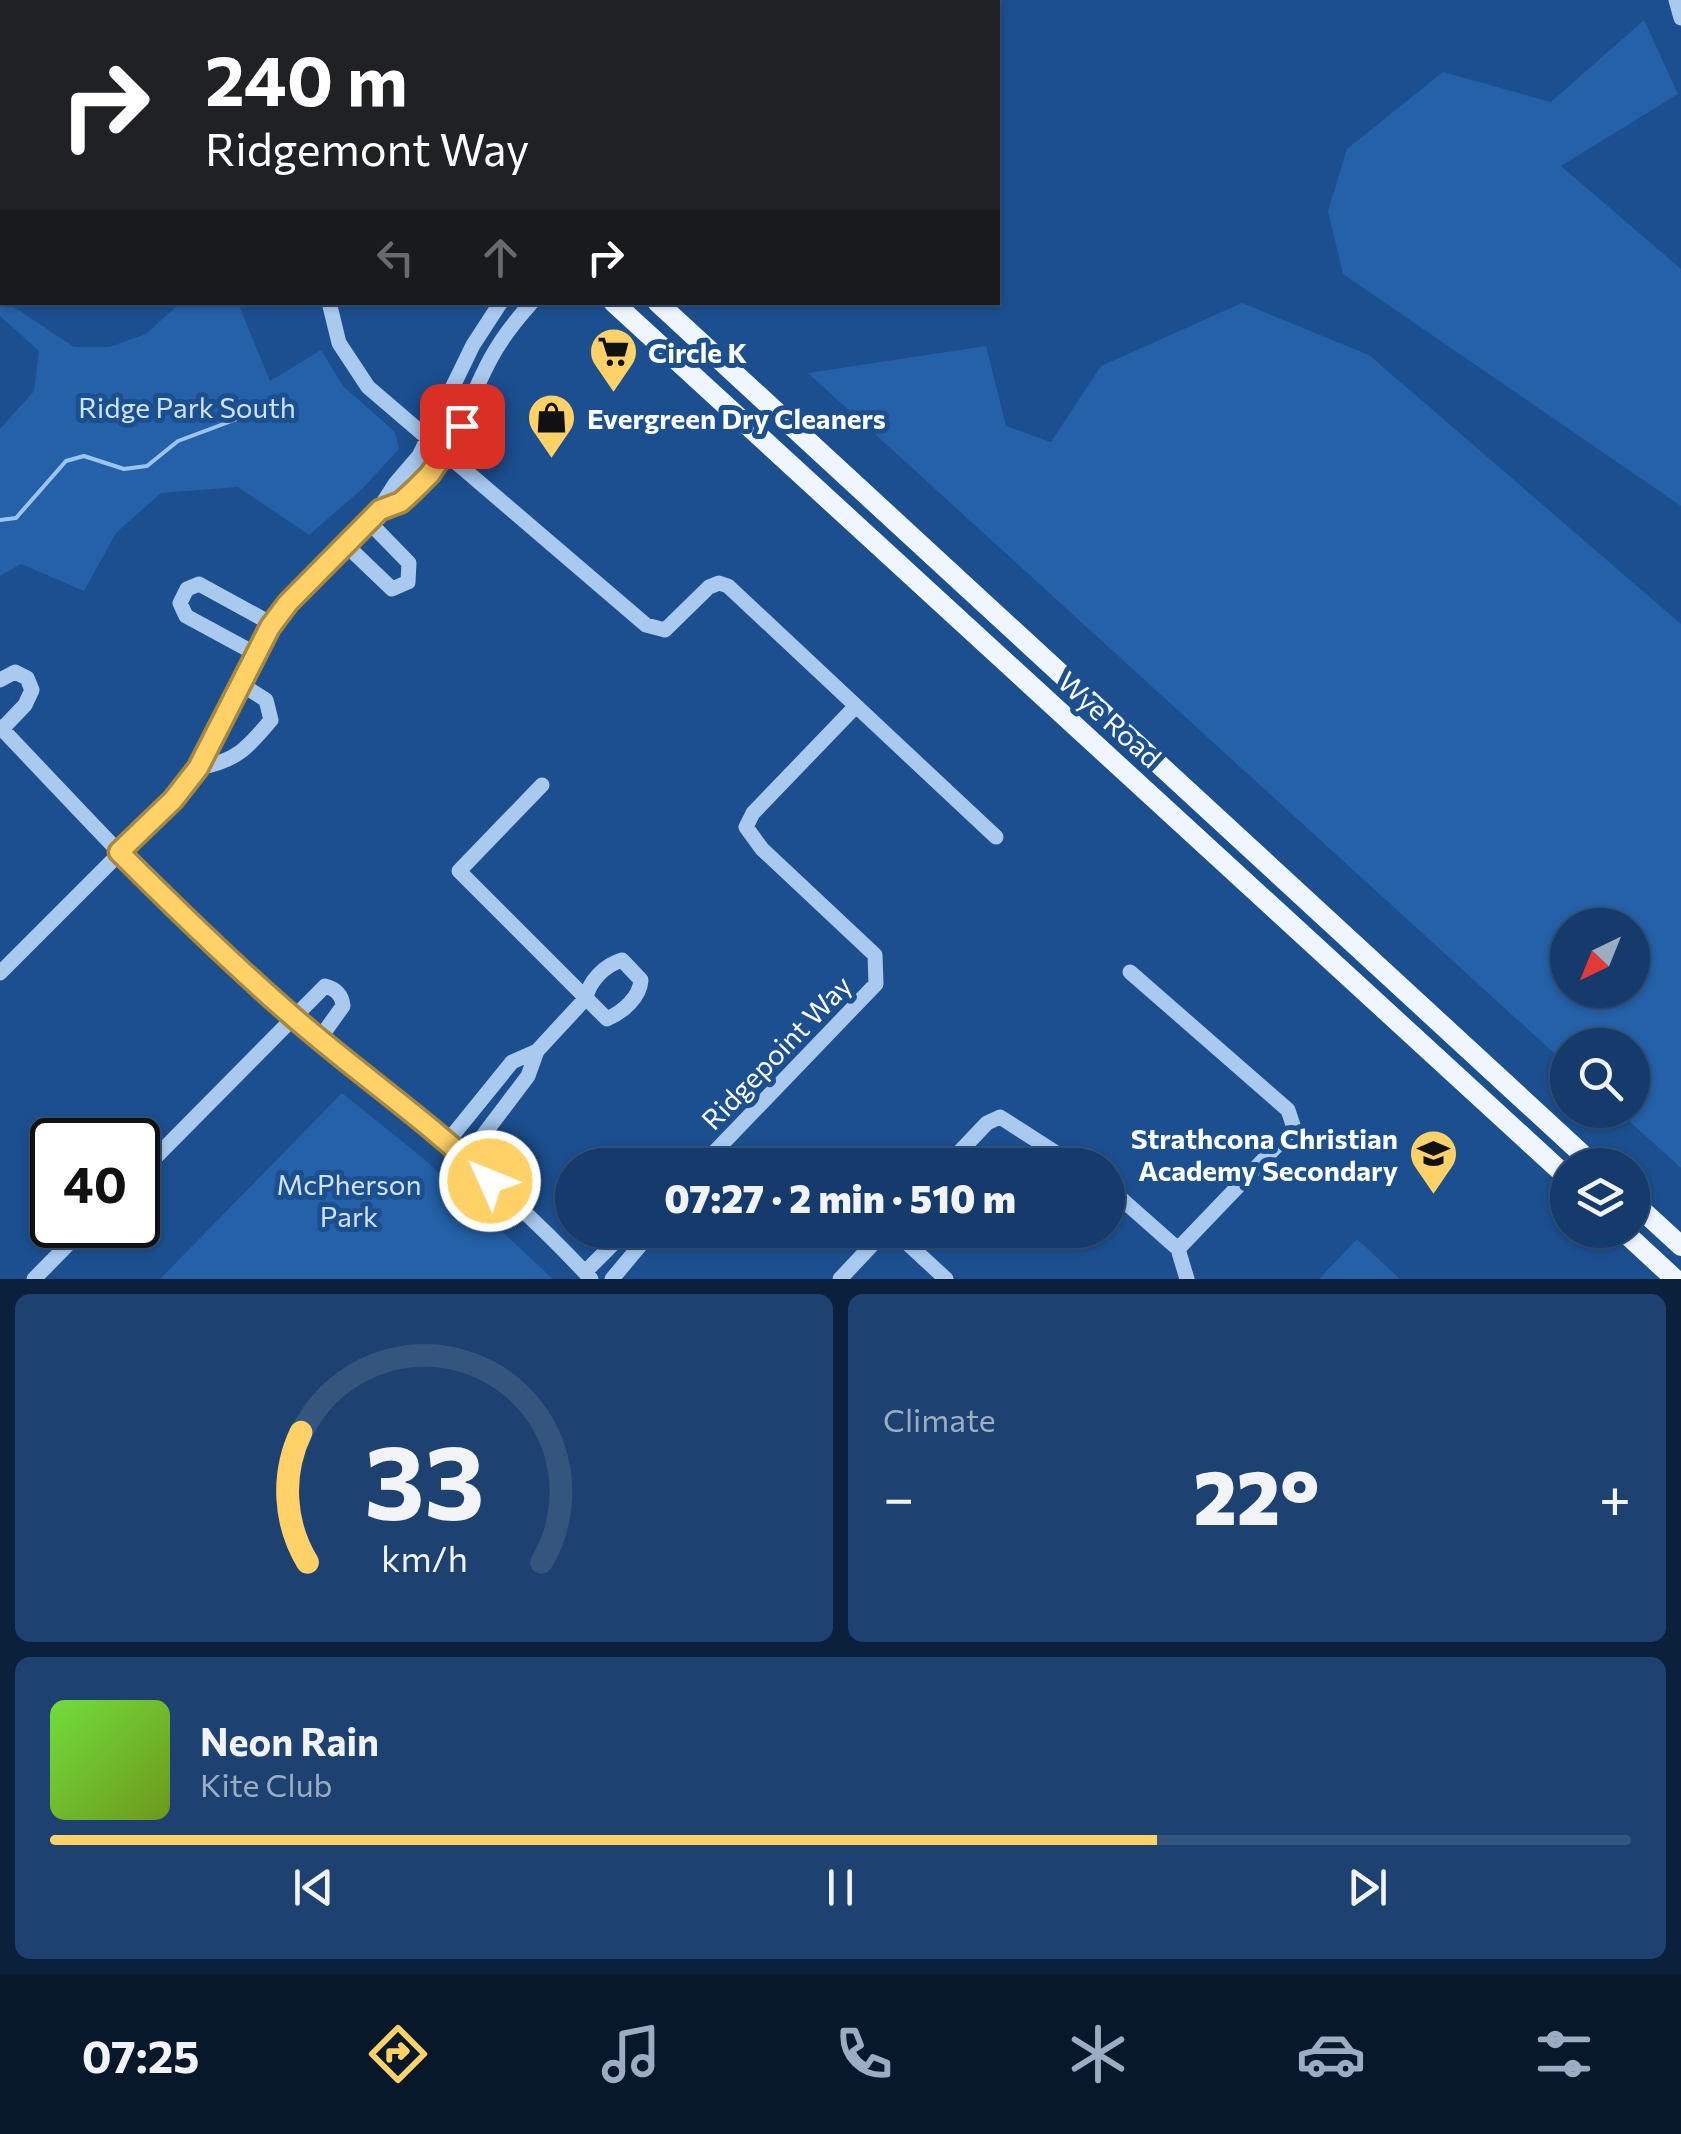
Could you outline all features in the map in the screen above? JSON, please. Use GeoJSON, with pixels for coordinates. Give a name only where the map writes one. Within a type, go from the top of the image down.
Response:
{"type":"FeatureCollection","features":[{"type":"Feature","properties":{"kind":"main road","name":"Wye Road"},"geometry":{"type":"LineString","coordinates":[[616,305],[1550,1161]]}},
{"type":"Feature","properties":{"kind":"main road","name":"Wye Road"},"geometry":{"type":"LineString","coordinates":[[660,305],[1576,1148]]}},
{"type":"Feature","properties":{"kind":"main road"},"geometry":{"type":"LineString","coordinates":[[1650,1218],[1681,1246]]}},
{"type":"Feature","properties":{"kind":"main road"},"geometry":{"type":"LineString","coordinates":[[1641,1248],[1675,1279]]}},
{"type":"Feature","properties":{"kind":"street"},"geometry":{"type":"LineString","coordinates":[[1676,0],[1681,18]]}},
{"type":"Feature","properties":{"kind":"street"},"geometry":{"type":"LineString","coordinates":[[330,305],[339,343],[380,399],[646,625],[665,630],[709,586],[728,586],[996,837]]}},
{"type":"Feature","properties":{"kind":"street"},"geometry":{"type":"LineString","coordinates":[[0,973],[173,800],[198,768],[272,624],[306,582],[375,516],[429,441],[473,344],[499,305]]}},
{"type":"Feature","properties":{"kind":"street"},"geometry":{"type":"LineString","coordinates":[[375,516],[401,502],[430,474],[462,426],[491,358],[529,305]]}},
{"type":"Feature","properties":{"kind":"street"},"geometry":{"type":"LineString","coordinates":[[346,545],[392,590],[408,582],[409,564],[375,516]]}},
{"type":"Feature","properties":{"kind":"street"},"geometry":{"type":"LineString","coordinates":[[256,654],[186,616],[180,603],[187,589],[199,584],[272,624]]}},
{"type":"Feature","properties":{"kind":"street"},"geometry":{"type":"LineString","coordinates":[[0,680],[15,672],[27,678],[32,690],[25,705],[1,728],[202,935],[294,1018],[448,1141],[588,1276],[611,1248]]}},
{"type":"Feature","properties":{"kind":"street"},"geometry":{"type":"LineString","coordinates":[[198,768],[226,763],[239,755],[271,720],[266,700],[241,684]]}},
{"type":"Feature","properties":{"kind":"street","name":"Ridgepoint Way"},"geometry":{"type":"LineString","coordinates":[[718,1148],[876,984],[875,955],[762,849],[746,827],[753,813],[855,706]]}},
{"type":"Feature","properties":{"kind":"street"},"geometry":{"type":"LineString","coordinates":[[466,1158],[528,1076],[537,1051],[586,998],[459,871],[542,785]]}},
{"type":"Feature","properties":{"kind":"street"},"geometry":{"type":"LineString","coordinates":[[1130,972],[1288,1110],[1294,1128],[1178,1249]]}},
{"type":"Feature","properties":{"kind":"street"},"geometry":{"type":"LineString","coordinates":[[160,1153],[320,988],[334,988],[343,1006],[320,1038]]}},
{"type":"Feature","properties":{"kind":"street"},"geometry":{"type":"LineString","coordinates":[[448,1141],[512,1062],[537,1051]]}},
{"type":"Feature","properties":{"kind":"street"},"geometry":{"type":"LineString","coordinates":[[964,1148],[987,1123],[1000,1117],[1049,1148]]}},
{"type":"Feature","properties":{"kind":"street"},"geometry":{"type":"LineString","coordinates":[[1125,1202],[1178,1249],[1188,1279]]}},
{"type":"Feature","properties":{"kind":"street"},"geometry":{"type":"LineString","coordinates":[[34,1279],[65,1248]]}},
{"type":"Feature","properties":{"kind":"street"},"geometry":{"type":"LineString","coordinates":[[612,1279],[638,1248]]}},
{"type":"Feature","properties":{"kind":"street"},"geometry":{"type":"LineString","coordinates":[[840,1279],[871,1248]]}},
{"type":"Feature","properties":{"kind":"street"},"geometry":{"type":"LineString","coordinates":[[910,1248],[946,1279]]}},
{"type":"Feature","properties":{"kind":"green space"},"geometry":{"type":"Polygon","coordinates":[[[1644,20],[1678,94],[1561,166],[1681,269],[1681,506],[1343,274],[1328,211],[1347,149],[1443,72],[1551,102],[1644,20]]]}},
{"type":"Feature","properties":{"kind":"green space"},"geometry":{"type":"Polygon","coordinates":[[[1242,303],[1369,355],[1681,624],[1681,1168],[1637,1128],[1650,1128],[1650,1028],[1550,1028],[1550,1050],[808,373],[986,346],[1006,426],[1051,442],[1101,366],[1242,303]]]}},
{"type":"Feature","properties":{"kind":"green space","name":"Ridge Park South"},"geometry":{"type":"Polygon","coordinates":[[[0,305],[11,305],[74,347],[109,347],[146,334],[178,305],[239,305],[270,381],[321,350],[343,386],[395,432],[399,449],[362,489],[309,535],[238,487],[161,493],[116,533],[84,591],[21,564],[0,576],[0,429],[34,391],[39,351],[0,316],[0,305]]]}},
{"type":"Feature","properties":{"kind":"green space","name":"McPherson Park"},"geometry":{"type":"Polygon","coordinates":[[[342,1093],[424,1159],[553,1279],[160,1279],[342,1093]]]}},
{"type":"Feature","properties":{"kind":"green space"},"geometry":{"type":"Polygon","coordinates":[[[1357,1239],[1400,1279],[1319,1279],[1357,1239]]]}},
{"type":"Feature","properties":{"kind":"waterway"},"geometry":{"type":"LineString","coordinates":[[0,520],[16,518],[66,461],[84,456],[124,469],[147,466],[178,441],[237,419]]}},
{"type":"Feature","properties":{"kind":"place","name":"Circle K"},"geometry":{"type":"Point","coordinates":[613,394]}},
{"type":"Feature","properties":{"kind":"place","name":"Evergreen Dry Cleaners"},"geometry":{"type":"Point","coordinates":[552,460]}},
{"type":"Feature","properties":{"kind":"place","name":"Strathcona Christian Academy Secondary"},"geometry":{"type":"Point","coordinates":[1433,1196]}},
{"type":"Feature","properties":{"kind":"route"},"geometry":{"type":"LineString","coordinates":[[462,426],[430,474],[401,502],[380,510],[288,603],[270,627],[198,768],[173,800],[119,852],[202,935],[294,1018],[448,1141],[490,1181]]}}]}
